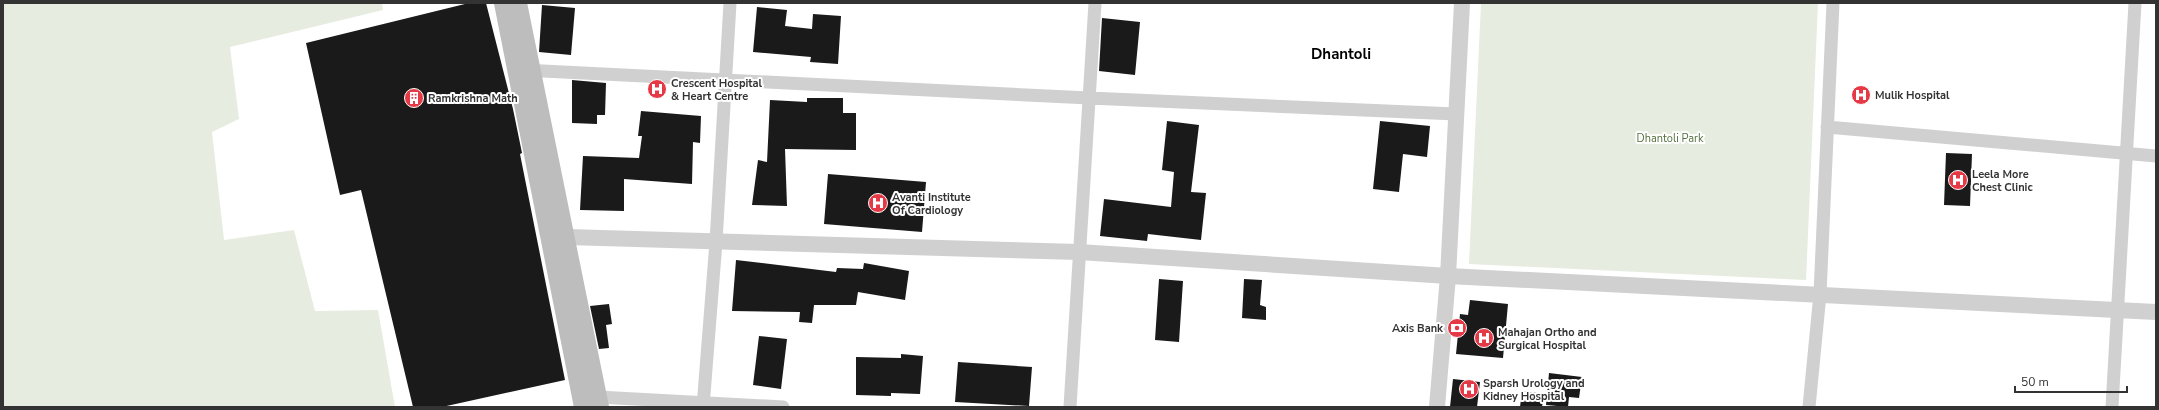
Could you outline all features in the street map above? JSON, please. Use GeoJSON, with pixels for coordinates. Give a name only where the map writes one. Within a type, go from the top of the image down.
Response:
{"type":"FeatureCollection","features":[{"type":"Feature","properties":{"kind":"main road"},"geometry":{"type":"LineString","coordinates":[[503,3],[524,70],[594,404]]}},
{"type":"Feature","properties":{"kind":"main road"},"geometry":{"type":"LineString","coordinates":[[518,3],[524,70]]}},
{"type":"Feature","properties":{"kind":"street"},"geometry":{"type":"LineString","coordinates":[[703,405],[716,242],[730,3]]}},
{"type":"Feature","properties":{"kind":"street"},"geometry":{"type":"LineString","coordinates":[[1070,407],[1095,3]]}},
{"type":"Feature","properties":{"kind":"street"},"geometry":{"type":"LineString","coordinates":[[1437,407],[1448,276],[1462,3]]}},
{"type":"Feature","properties":{"kind":"street"},"geometry":{"type":"LineString","coordinates":[[1809,407],[1820,294],[1833,3]]}},
{"type":"Feature","properties":{"kind":"street"},"geometry":{"type":"LineString","coordinates":[[2112,407],[2128,153],[2135,3]]}},
{"type":"Feature","properties":{"kind":"street"},"geometry":{"type":"LineString","coordinates":[[524,70],[1089,98],[1456,114]]}},
{"type":"Feature","properties":{"kind":"street"},"geometry":{"type":"LineString","coordinates":[[1827,127],[2156,156]]}},
{"type":"Feature","properties":{"kind":"street"},"geometry":{"type":"LineString","coordinates":[[559,239],[1079,252],[1448,276],[2156,312]]}},
{"type":"Feature","properties":{"kind":"street"},"geometry":{"type":"LineString","coordinates":[[594,404],[783,407]]}},
{"type":"Feature","properties":{"kind":"green space"},"geometry":{"type":"Polygon","coordinates":[[[3,3],[382,3],[383,10],[230,47],[239,119],[212,132],[224,240],[294,230],[315,311],[378,310],[395,407],[3,407],[3,3]]]}},
{"type":"Feature","properties":{"kind":"green space","name":"Dhantoli Park"},"geometry":{"type":"Polygon","coordinates":[[[1481,3],[1818,3],[1806,280],[1469,264],[1481,3]]]}},
{"type":"Feature","properties":{"kind":"building"},"geometry":{"type":"Polygon","coordinates":[[[469,3],[486,3],[513,109],[522,153],[520,154],[565,380],[442,407],[413,407],[361,190],[340,195],[306,43],[469,3]]]}},
{"type":"Feature","properties":{"kind":"building"},"geometry":{"type":"Polygon","coordinates":[[[542,5],[575,8],[571,55],[539,52],[542,5]]]}},
{"type":"Feature","properties":{"kind":"building"},"geometry":{"type":"Polygon","coordinates":[[[757,7],[787,10],[785,26],[812,29],[813,14],[841,16],[838,64],[810,62],[811,57],[753,52],[757,7]]]}},
{"type":"Feature","properties":{"kind":"building"},"geometry":{"type":"Polygon","coordinates":[[[1102,18],[1140,22],[1135,75],[1099,71],[1102,18]]]}},
{"type":"Feature","properties":{"kind":"building"},"geometry":{"type":"Polygon","coordinates":[[[572,80],[606,83],[605,115],[597,115],[597,124],[572,123],[572,80]]]}},
{"type":"Feature","properties":{"kind":"building"},"geometry":{"type":"Polygon","coordinates":[[[807,98],[843,98],[843,113],[856,113],[856,150],[785,149],[787,206],[752,205],[758,160],[767,162],[770,100],[807,102],[807,98]]]}},
{"type":"Feature","properties":{"kind":"building"},"geometry":{"type":"Polygon","coordinates":[[[641,111],[701,116],[700,143],[693,142],[692,184],[624,179],[624,211],[580,210],[583,156],[639,158],[642,136],[638,136],[641,111]]]}},
{"type":"Feature","properties":{"kind":"building"},"geometry":{"type":"Polygon","coordinates":[[[1167,121],[1199,125],[1191,192],[1206,193],[1201,240],[1148,234],[1147,241],[1100,236],[1104,199],[1171,207],[1174,172],[1162,170],[1167,121]]]}},
{"type":"Feature","properties":{"kind":"building"},"geometry":{"type":"Polygon","coordinates":[[[1380,121],[1430,126],[1427,157],[1403,154],[1399,192],[1373,189],[1380,121]]]}},
{"type":"Feature","properties":{"kind":"building"},"geometry":{"type":"Polygon","coordinates":[[[1946,153],[1972,154],[1970,206],[1944,205],[1946,153]]]}},
{"type":"Feature","properties":{"kind":"building"},"geometry":{"type":"Polygon","coordinates":[[[828,174],[926,182],[922,232],[824,224],[828,174]]]}},
{"type":"Feature","properties":{"kind":"building"},"geometry":{"type":"Polygon","coordinates":[[[736,260],[836,272],[837,268],[863,269],[864,263],[909,271],[905,300],[858,292],[856,305],[814,305],[812,323],[799,322],[800,312],[732,311],[736,260]]]}},
{"type":"Feature","properties":{"kind":"building"},"geometry":{"type":"Polygon","coordinates":[[[1159,279],[1183,281],[1179,342],[1155,340],[1159,279]]]}},
{"type":"Feature","properties":{"kind":"building"},"geometry":{"type":"Polygon","coordinates":[[[1244,279],[1262,280],[1260,305],[1266,307],[1266,320],[1242,318],[1244,279]]]}},
{"type":"Feature","properties":{"kind":"building"},"geometry":{"type":"Polygon","coordinates":[[[1470,300],[1508,304],[1503,358],[1456,354],[1460,314],[1468,315],[1470,300]]]}},
{"type":"Feature","properties":{"kind":"building"},"geometry":{"type":"Polygon","coordinates":[[[609,304],[612,324],[606,325],[609,348],[599,349],[590,306],[609,304]]]}},
{"type":"Feature","properties":{"kind":"building"},"geometry":{"type":"Polygon","coordinates":[[[759,336],[787,339],[781,389],[753,385],[759,336]]]}},
{"type":"Feature","properties":{"kind":"building"},"geometry":{"type":"Polygon","coordinates":[[[901,354],[923,356],[920,394],[891,393],[891,396],[856,395],[856,357],[901,358],[901,354]]]}},
{"type":"Feature","properties":{"kind":"building"},"geometry":{"type":"Polygon","coordinates":[[[958,362],[1032,367],[1029,406],[955,402],[958,362]]]}},
{"type":"Feature","properties":{"kind":"building"},"geometry":{"type":"Polygon","coordinates":[[[1549,373],[1582,377],[1579,398],[1569,397],[1568,407],[1546,405],[1549,373]]]}},
{"type":"Feature","properties":{"kind":"building"},"geometry":{"type":"Polygon","coordinates":[[[1453,379],[1480,382],[1477,407],[1450,407],[1453,379]]]}},
{"type":"Feature","properties":{"kind":"building"},"geometry":{"type":"Polygon","coordinates":[[[1522,391],[1544,394],[1542,407],[1520,407],[1522,391]]]}},
{"type":"Feature","properties":{"kind":"place","name":"Crescent Hospital & Heart Centre"},"geometry":{"type":"Point","coordinates":[657,89]}},
{"type":"Feature","properties":{"kind":"place","name":"Mulik Hospital"},"geometry":{"type":"Point","coordinates":[1861,95]}},
{"type":"Feature","properties":{"kind":"place","name":"Ramkrishna Math"},"geometry":{"type":"Point","coordinates":[414,98]}},
{"type":"Feature","properties":{"kind":"place","name":"Leela More Chest Clinic"},"geometry":{"type":"Point","coordinates":[1958,180]}},
{"type":"Feature","properties":{"kind":"place","name":"Avanti Institute Of Cardiology"},"geometry":{"type":"Point","coordinates":[878,203]}},
{"type":"Feature","properties":{"kind":"place","name":"Axis Bank"},"geometry":{"type":"Point","coordinates":[1457,328]}},
{"type":"Feature","properties":{"kind":"place","name":"Mahajan Ortho and Surgical Hospital"},"geometry":{"type":"Point","coordinates":[1484,338]}},
{"type":"Feature","properties":{"kind":"place","name":"Sparsh Urology and Kidney Hospital"},"geometry":{"type":"Point","coordinates":[1469,389]}},
{"type":"Feature","properties":{"kind":"district","name":"Dhantoli"},"geometry":{"type":"Point","coordinates":[1341,54]}}]}
